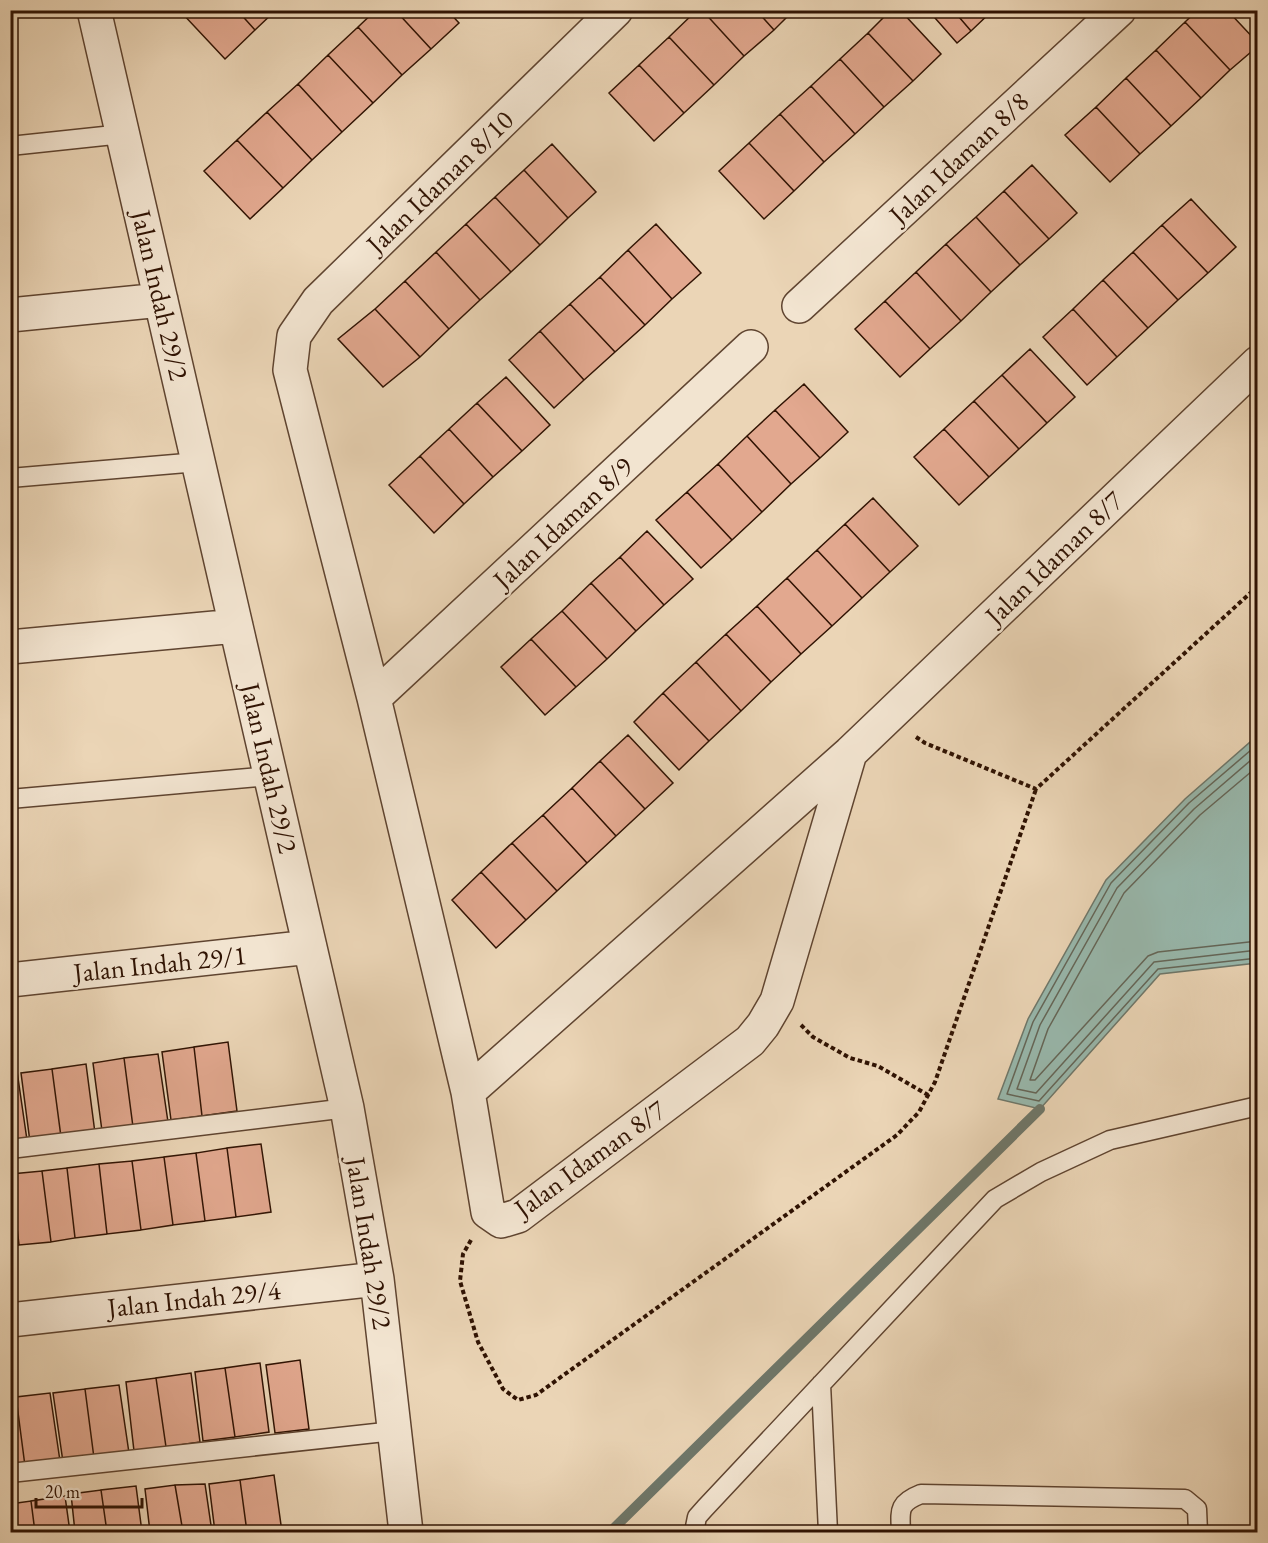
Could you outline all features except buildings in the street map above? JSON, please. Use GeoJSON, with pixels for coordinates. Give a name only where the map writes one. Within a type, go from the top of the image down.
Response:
{"type":"FeatureCollection","features":[{"type":"Feature","properties":{"kind":"street","name":"Jalan Indah 29/2"},"geometry":{"type":"LineString","coordinates":[[94,10],[347,1108],[377,1279],[406,1533]]}},
{"type":"Feature","properties":{"kind":"street","name":"Jalan Idaman 8/10"},"geometry":{"type":"LineString","coordinates":[[374,698],[290,370],[294,336],[318,301],[616,10]]}},
{"type":"Feature","properties":{"kind":"street","name":"Jalan Idaman 8/8"},"geometry":{"type":"LineString","coordinates":[[799,306],[1119,10]]}},
{"type":"Feature","properties":{"kind":"street"},"geometry":{"type":"LineString","coordinates":[[10,315],[161,300]]}},
{"type":"Feature","properties":{"kind":"street","name":"Jalan Idaman 8/9"},"geometry":{"type":"LineString","coordinates":[[374,698],[752,347]]}},
{"type":"Feature","properties":{"kind":"street","name":"Jalan Idaman 8/7"},"geometry":{"type":"LineString","coordinates":[[850,753],[777,1001],[750,1041],[518,1216],[501,1221],[488,1212],[468,1092],[850,753],[1257,363]]}},
{"type":"Feature","properties":{"kind":"street"},"geometry":{"type":"LineString","coordinates":[[10,647],[236,626]]}},
{"type":"Feature","properties":{"kind":"street"},"geometry":{"type":"LineString","coordinates":[[374,698],[468,1092]]}},
{"type":"Feature","properties":{"kind":"street","name":"Jalan Indah 29/1"},"geometry":{"type":"LineString","coordinates":[[10,980],[310,947]]}},
{"type":"Feature","properties":{"kind":"street","name":"Jalan Indah 29/4"},"geometry":{"type":"LineString","coordinates":[[10,1320],[377,1279]]}},
{"type":"Feature","properties":{"kind":"lane"},"geometry":{"type":"LineString","coordinates":[[10,146],[123,134]]}},
{"type":"Feature","properties":{"kind":"lane"},"geometry":{"type":"LineString","coordinates":[[10,478],[198,462]]}},
{"type":"Feature","properties":{"kind":"lane"},"geometry":{"type":"LineString","coordinates":[[10,799],[271,776]]}},
{"type":"Feature","properties":{"kind":"lane"},"geometry":{"type":"LineString","coordinates":[[693,1533],[697,1518],[705,1508],[995,1199],[1041,1172],[1110,1140],[1257,1106]]}},
{"type":"Feature","properties":{"kind":"lane"},"geometry":{"type":"LineString","coordinates":[[10,1149],[347,1108]]}},
{"type":"Feature","properties":{"kind":"lane"},"geometry":{"type":"LineString","coordinates":[[821,1384],[828,1533]]}},
{"type":"Feature","properties":{"kind":"lane"},"geometry":{"type":"LineString","coordinates":[[10,1473],[394,1431]]}},
{"type":"Feature","properties":{"kind":"lane"},"geometry":{"type":"LineString","coordinates":[[901,1533],[900,1510],[908,1500],[921,1494],[1185,1499],[1197,1509],[1198,1533]]}},
{"type":"Feature","properties":{"kind":"path"},"geometry":{"type":"LineString","coordinates":[[488,1212],[463,1254],[460,1281],[478,1342],[503,1389],[518,1400],[537,1395],[897,1135],[919,1112],[935,1082],[1036,789],[1257,586]]}},
{"type":"Feature","properties":{"kind":"path"},"geometry":{"type":"LineString","coordinates":[[888,716],[925,743],[1036,789]]}},
{"type":"Feature","properties":{"kind":"path"},"geometry":{"type":"LineString","coordinates":[[777,1001],[813,1037],[850,1058],[878,1066],[928,1095]]}},
{"type":"Feature","properties":{"kind":"water"},"geometry":{"type":"Polygon","coordinates":[[[1257,736],[1257,963],[1160,974],[1040,1109],[998,1099],[1028,1019],[1106,880],[1185,799],[1257,736]]]}},
{"type":"Feature","properties":{"kind":"waterway"},"geometry":{"type":"LineString","coordinates":[[610,1532],[1040,1109]]}}]}
